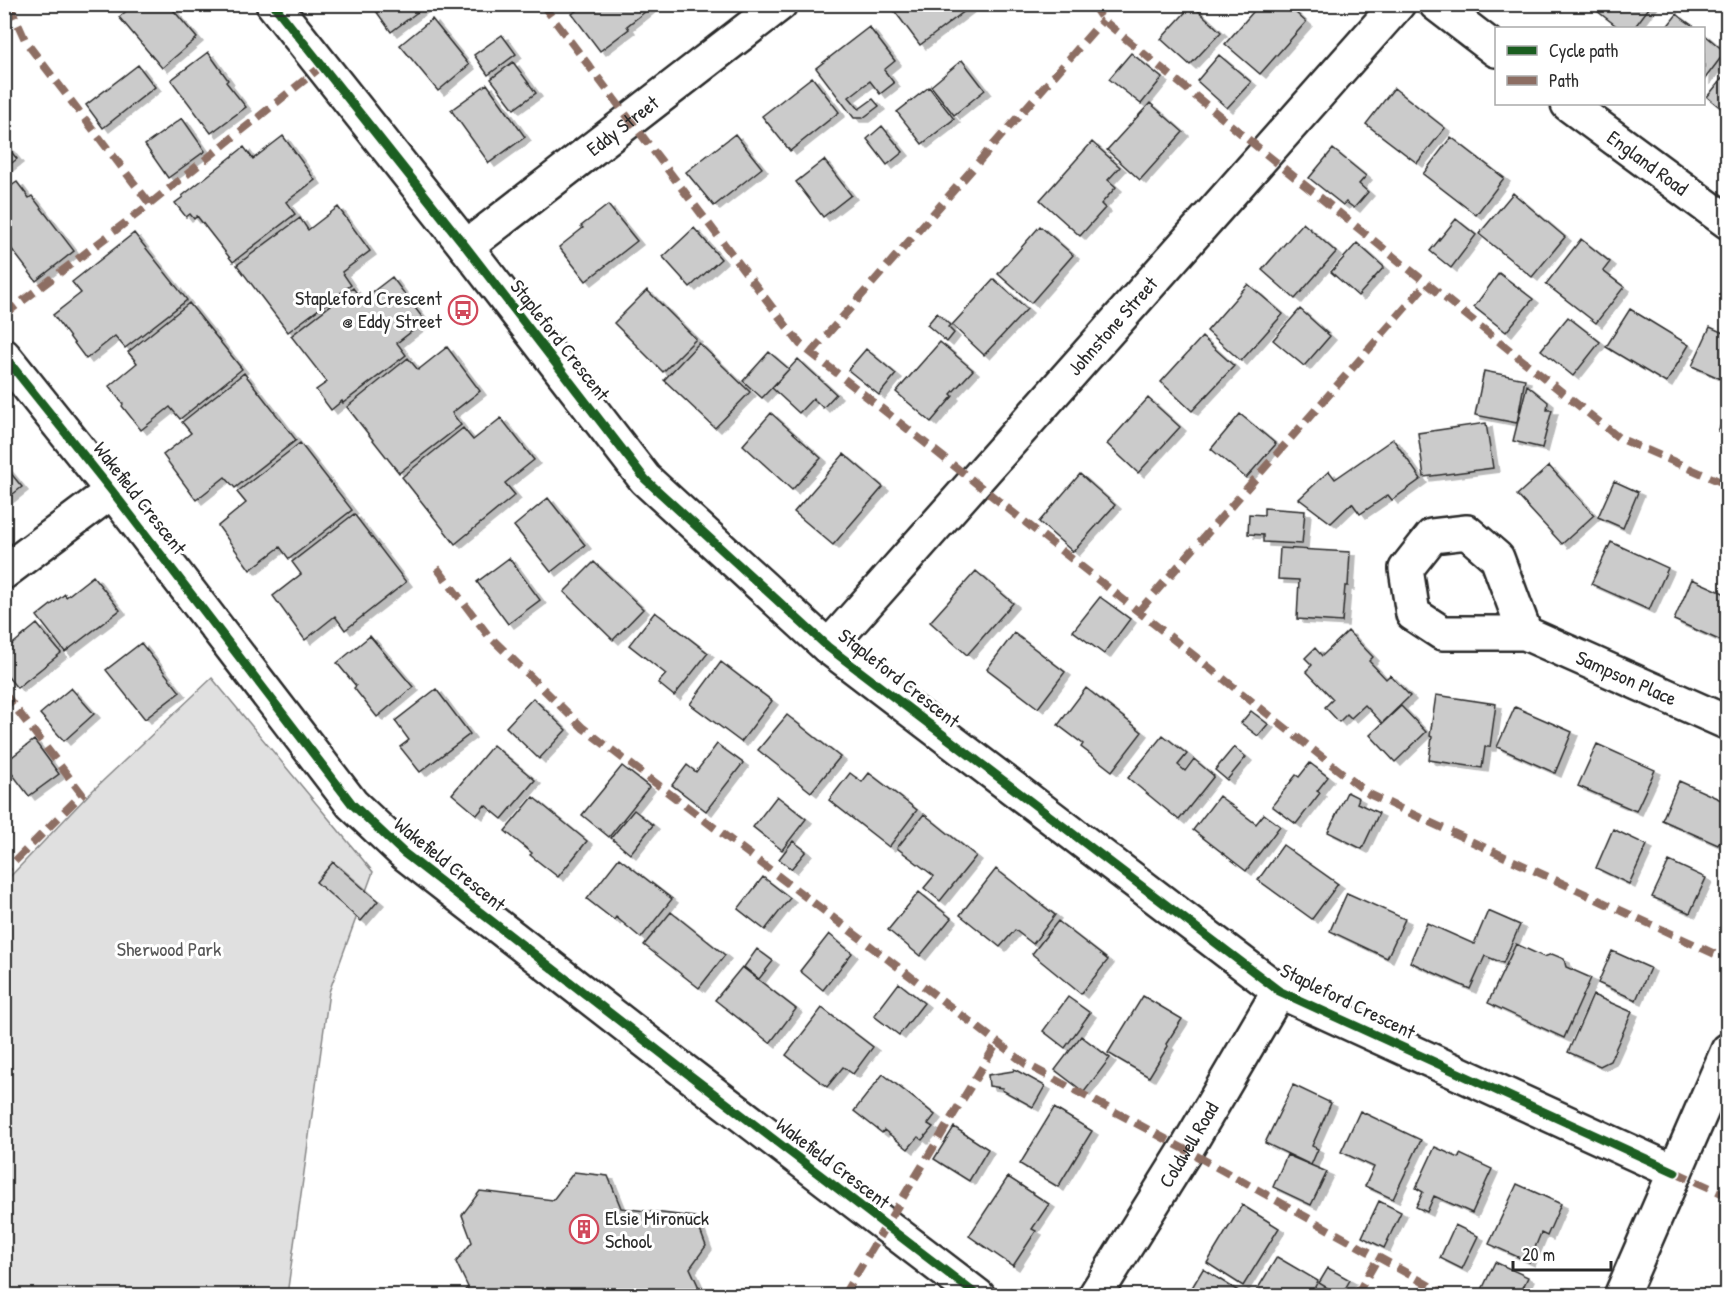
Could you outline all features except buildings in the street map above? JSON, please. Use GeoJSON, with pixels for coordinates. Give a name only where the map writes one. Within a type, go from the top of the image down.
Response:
{"type":"FeatureCollection","features":[{"type":"Feature","properties":{"kind":"street","name":"Stapleford Crescent"},"geometry":{"type":"LineString","coordinates":[[273,4],[466,247],[645,479],[828,647],[1279,991],[1675,1172]]}},
{"type":"Feature","properties":{"kind":"street","name":"Eddy Street"},"geometry":{"type":"LineString","coordinates":[[466,247],[780,4]]}},
{"type":"Feature","properties":{"kind":"street","name":"Johnstone Street"},"geometry":{"type":"LineString","coordinates":[[828,647],[1398,4]]}},
{"type":"Feature","properties":{"kind":"street"},"geometry":{"type":"LineString","coordinates":[[1436,4],[1495,48]]}},
{"type":"Feature","properties":{"kind":"street","name":"England Road"},"geometry":{"type":"LineString","coordinates":[[1569,105],[1728,222]]}},
{"type":"Feature","properties":{"kind":"street","name":"Wakefield Crescent"},"geometry":{"type":"LineString","coordinates":[[4,356],[112,491],[352,804],[404,853],[978,1296]]}},
{"type":"Feature","properties":{"kind":"street"},"geometry":{"type":"LineString","coordinates":[[4,572],[112,491]]}},
{"type":"Feature","properties":{"kind":"street","name":"Sampson Place"},"geometry":{"type":"LineString","coordinates":[[1525,633],[1728,723]]}},
{"type":"Feature","properties":{"kind":"street","name":"Coldwell Road"},"geometry":{"type":"LineString","coordinates":[[1095,1296],[1186,1150],[1279,991]]}},
{"type":"Feature","properties":{"kind":"street"},"geometry":{"type":"LineString","coordinates":[[1621,1296],[1728,1050]]}},
{"type":"Feature","properties":{"kind":"green space","name":"Sherwood Park"},"geometry":{"type":"Polygon","coordinates":[[[212,678],[373,872],[329,992],[287,1295],[5,1295],[4,883],[90,793],[212,678]]]}},
{"type":"Feature","properties":{"kind":"marked path"},"geometry":{"type":"LineString","coordinates":[[9,4],[26,42],[150,204]]}},
{"type":"Feature","properties":{"kind":"marked path"},"geometry":{"type":"LineString","coordinates":[[542,4],[800,344],[1369,794],[1728,960]]}},
{"type":"Feature","properties":{"kind":"marked path"},"geometry":{"type":"LineString","coordinates":[[1092,4],[1103,20],[1619,438],[1728,485]]}},
{"type":"Feature","properties":{"kind":"marked path"},"geometry":{"type":"LineString","coordinates":[[811,353],[1103,20]]}},
{"type":"Feature","properties":{"kind":"marked path"},"geometry":{"type":"LineString","coordinates":[[4,315],[150,204],[322,66]]}},
{"type":"Feature","properties":{"kind":"marked path"},"geometry":{"type":"LineString","coordinates":[[1139,611],[1427,283]]}},
{"type":"Feature","properties":{"kind":"marked path"},"geometry":{"type":"LineString","coordinates":[[437,568],[488,635],[583,728],[1026,1064],[1448,1296]]}},
{"type":"Feature","properties":{"kind":"marked path"},"geometry":{"type":"LineString","coordinates":[[4,693],[82,794],[4,872]]}},
{"type":"Feature","properties":{"kind":"marked path"},"geometry":{"type":"LineString","coordinates":[[843,1296],[997,1043]]}},
{"type":"Feature","properties":{"kind":"marked path"},"geometry":{"type":"LineString","coordinates":[[1675,1172],[1728,1196]]}},
{"type":"Feature","properties":{"kind":"marked path"},"geometry":{"type":"LineString","coordinates":[[1356,1296],[1378,1258]]}},
{"type":"Feature","properties":{"kind":"cycle path"},"geometry":{"type":"LineString","coordinates":[[273,4],[466,247],[645,479],[828,647],[1279,991],[1675,1172]]}},
{"type":"Feature","properties":{"kind":"cycle path"},"geometry":{"type":"LineString","coordinates":[[4,356],[112,491],[352,804],[404,853],[978,1296]]}},
{"type":"Feature","properties":{"kind":"place","name":"Stapleford Crescent @ Eddy Street"},"geometry":{"type":"Point","coordinates":[463,310]}},
{"type":"Feature","properties":{"kind":"place","name":"Elsie Mironuck School"},"geometry":{"type":"Point","coordinates":[584,1229]}}]}
